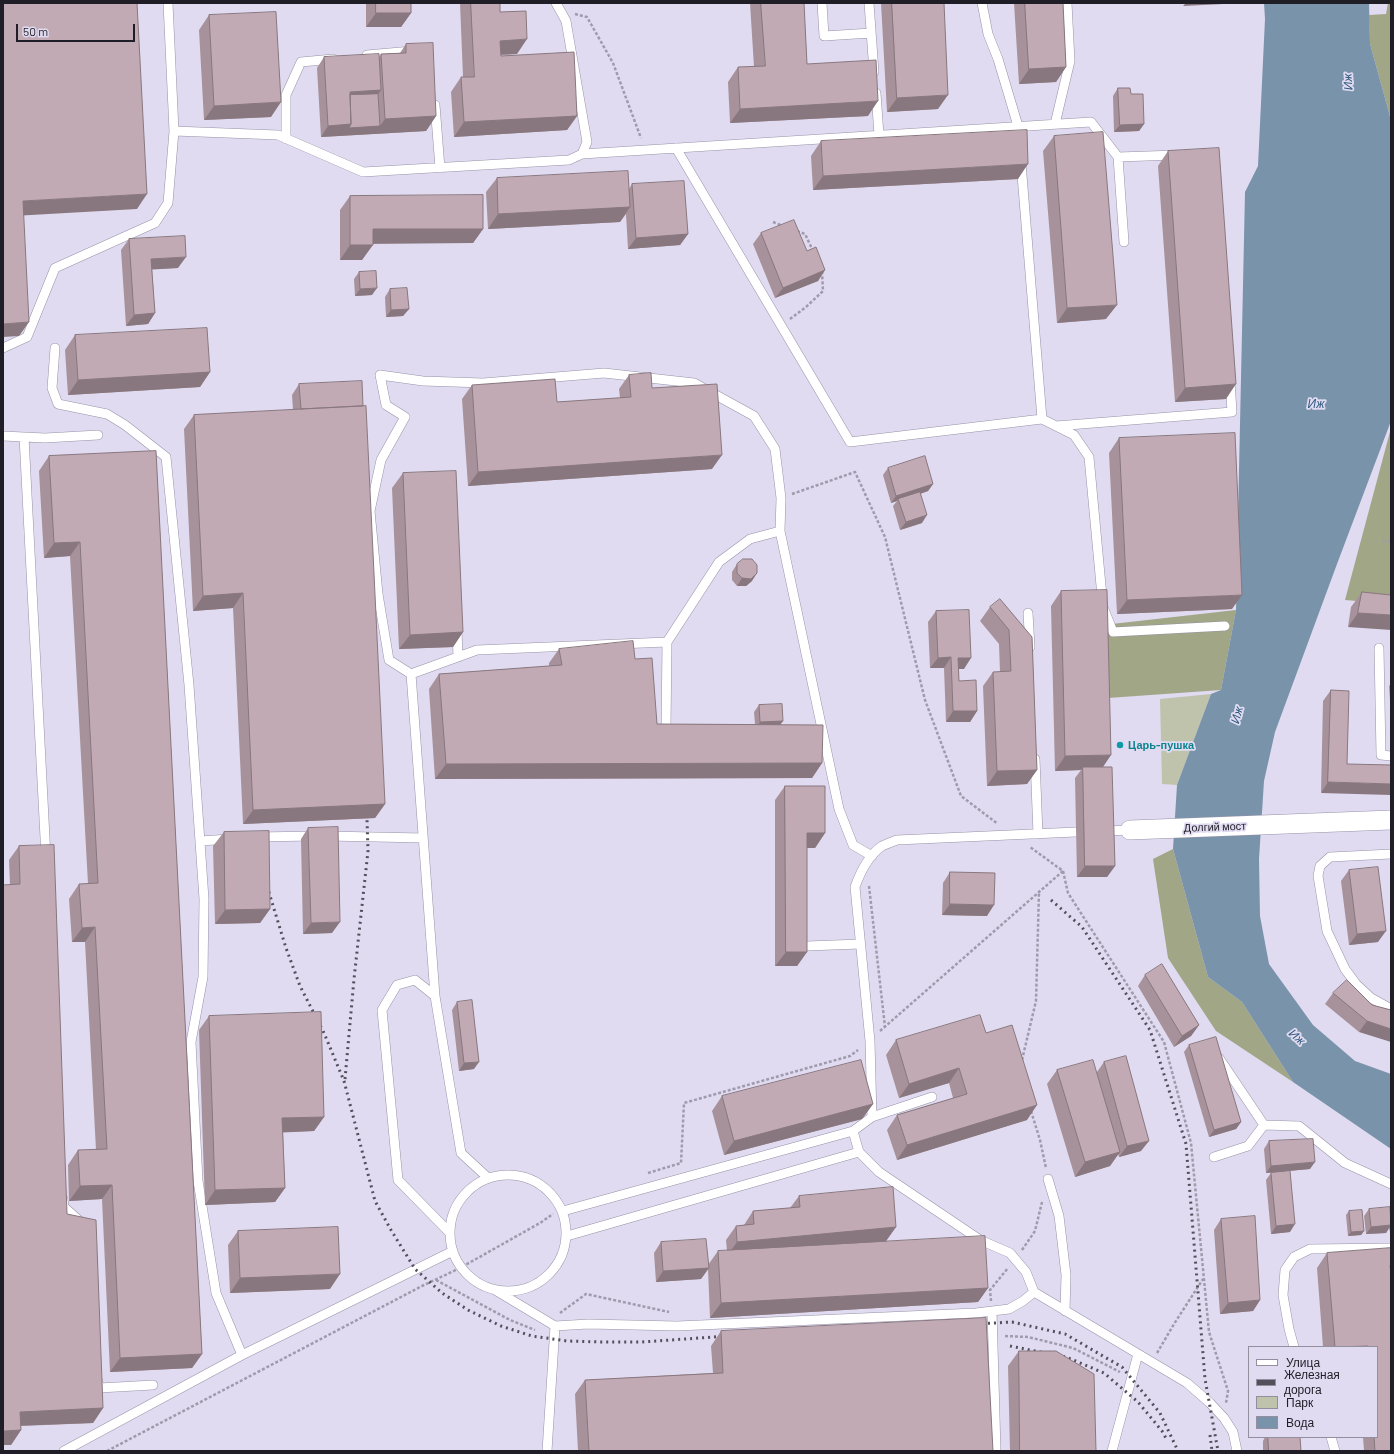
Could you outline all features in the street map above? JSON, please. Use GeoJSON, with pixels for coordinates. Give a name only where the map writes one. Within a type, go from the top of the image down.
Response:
{"type":"FeatureCollection","features":[{"type":"Feature","properties":{"kind":"street","name":"Долгий мост"},"geometry":{"type":"LineString","coordinates":[[1130,830],[1391,820]]}},
{"type":"Feature","properties":{"kind":"lane"},"geometry":{"type":"LineString","coordinates":[[3,348],[27,337],[54,268],[155,223],[168,203],[174,131],[168,3]]}},
{"type":"Feature","properties":{"kind":"lane"},"geometry":{"type":"LineString","coordinates":[[822,3],[824,36],[871,33]]}},
{"type":"Feature","properties":{"kind":"lane"},"geometry":{"type":"LineString","coordinates":[[869,3],[879,135]]}},
{"type":"Feature","properties":{"kind":"lane"},"geometry":{"type":"LineString","coordinates":[[982,3],[988,34],[998,59],[1018,126],[1042,419]]}},
{"type":"Feature","properties":{"kind":"lane"},"geometry":{"type":"LineString","coordinates":[[1055,124],[1070,61],[1067,3]]}},
{"type":"Feature","properties":{"kind":"lane"},"geometry":{"type":"LineString","coordinates":[[557,6],[566,21],[587,142],[582,154]]}},
{"type":"Feature","properties":{"kind":"lane"},"geometry":{"type":"LineString","coordinates":[[354,57],[423,50]]}},
{"type":"Feature","properties":{"kind":"lane"},"geometry":{"type":"LineString","coordinates":[[286,139],[286,95],[301,62],[339,58]]}},
{"type":"Feature","properties":{"kind":"lane"},"geometry":{"type":"LineString","coordinates":[[434,96],[440,168]]}},
{"type":"Feature","properties":{"kind":"lane"},"geometry":{"type":"LineString","coordinates":[[174,131],[278,135],[363,172],[570,160],[582,154],[1091,122],[1118,157],[1124,242]]}},
{"type":"Feature","properties":{"kind":"lane"},"geometry":{"type":"LineString","coordinates":[[676,148],[850,442],[1042,419],[1074,435],[1088,457],[1102,607],[1113,632],[1225,626]]}},
{"type":"Feature","properties":{"kind":"lane"},"geometry":{"type":"LineString","coordinates":[[1118,157],[1185,155]]}},
{"type":"Feature","properties":{"kind":"lane"},"geometry":{"type":"LineString","coordinates":[[55,348],[52,388],[58,404],[107,414],[125,425],[166,457],[189,685],[204,899],[203,977],[191,1042],[198,1181],[216,1293],[242,1355]]}},
{"type":"Feature","properties":{"kind":"lane"},"geometry":{"type":"LineString","coordinates":[[1056,426],[1232,412],[1229,373]]}},
{"type":"Feature","properties":{"kind":"lane"},"geometry":{"type":"LineString","coordinates":[[411,674],[389,660],[378,594],[370,511],[381,460],[405,417],[386,405],[380,375],[423,381],[483,384],[604,374],[694,383],[754,416],[775,449],[781,498],[780,531],[838,809],[853,845],[872,856]]}},
{"type":"Feature","properties":{"kind":"lane"},"geometry":{"type":"LineString","coordinates":[[3,436],[45,438],[98,435]]}},
{"type":"Feature","properties":{"kind":"lane"},"geometry":{"type":"LineString","coordinates":[[24,437],[46,865]]}},
{"type":"Feature","properties":{"kind":"lane"},"geometry":{"type":"LineString","coordinates":[[666,729],[667,642],[719,562],[750,538],[780,531]]}},
{"type":"Feature","properties":{"kind":"lane"},"geometry":{"type":"LineString","coordinates":[[1028,613],[1030,652]]}},
{"type":"Feature","properties":{"kind":"lane"},"geometry":{"type":"LineString","coordinates":[[456,617],[458,657]]}},
{"type":"Feature","properties":{"kind":"lane"},"geometry":{"type":"LineString","coordinates":[[411,674],[477,650],[667,642]]}},
{"type":"Feature","properties":{"kind":"lane"},"geometry":{"type":"LineString","coordinates":[[1379,648],[1381,755],[1391,756]]}},
{"type":"Feature","properties":{"kind":"lane"},"geometry":{"type":"LineString","coordinates":[[411,674],[435,996],[461,1153],[486,1177]]}},
{"type":"Feature","properties":{"kind":"lane"},"geometry":{"type":"LineString","coordinates":[[1034,747],[1038,834]]}},
{"type":"Feature","properties":{"kind":"lane"},"geometry":{"type":"LineString","coordinates":[[1106,831],[1130,830]]}},
{"type":"Feature","properties":{"kind":"lane"},"geometry":{"type":"LineString","coordinates":[[872,1117],[870,1040],[860,944],[856,887],[860,874],[872,856],[882,846],[897,840],[1076,832]]}},
{"type":"Feature","properties":{"kind":"lane"},"geometry":{"type":"LineString","coordinates":[[200,841],[290,835],[423,838]]}},
{"type":"Feature","properties":{"kind":"lane"},"geometry":{"type":"LineString","coordinates":[[1391,854],[1330,857],[1320,866],[1318,876],[1327,932],[1345,969],[1356,984],[1371,998],[1391,1009]]}},
{"type":"Feature","properties":{"kind":"lane"},"geometry":{"type":"LineString","coordinates":[[807,946],[860,944]]}},
{"type":"Feature","properties":{"kind":"lane"},"geometry":{"type":"LineString","coordinates":[[435,996],[415,980],[397,985],[382,1010],[398,1180],[450,1233]]}},
{"type":"Feature","properties":{"kind":"lane"},"geometry":{"type":"LineString","coordinates":[[1217,1055],[1264,1124]]}},
{"type":"Feature","properties":{"kind":"lane"},"geometry":{"type":"LineString","coordinates":[[562,1209],[853,1131],[872,1117],[932,1097]]}},
{"type":"Feature","properties":{"kind":"lane"},"geometry":{"type":"LineString","coordinates":[[1214,1157],[1248,1146],[1264,1124]]}},
{"type":"Feature","properties":{"kind":"lane"},"geometry":{"type":"LineString","coordinates":[[1264,1124],[1299,1126],[1345,1163],[1391,1184]]}},
{"type":"Feature","properties":{"kind":"lane"},"geometry":{"type":"LineString","coordinates":[[853,1131],[859,1152],[879,1172],[980,1240],[1010,1253],[1026,1272],[1034,1292],[1187,1383],[1210,1403],[1224,1418],[1233,1432],[1237,1451]]}},
{"type":"Feature","properties":{"kind":"lane"},"geometry":{"type":"LineString","coordinates":[[567,1236],[859,1152]]}},
{"type":"Feature","properties":{"kind":"lane"},"geometry":{"type":"LineString","coordinates":[[495,1290],[520,1290],[544,1279],[560,1260],[567,1236],[562,1209],[545,1186],[517,1174],[486,1177],[457,1202],[450,1233],[453,1251],[460,1268],[476,1282],[495,1290],[555,1326],[588,1324],[677,1326],[976,1313],[1009,1309],[1034,1292]]}},
{"type":"Feature","properties":{"kind":"lane"},"geometry":{"type":"LineString","coordinates":[[1048,1179],[1059,1216],[1066,1275],[1065,1311]]}},
{"type":"Feature","properties":{"kind":"lane"},"geometry":{"type":"LineString","coordinates":[[63,1191],[64,1207],[90,1229]]}},
{"type":"Feature","properties":{"kind":"lane"},"geometry":{"type":"LineString","coordinates":[[1294,1346],[1288,1329],[1283,1295],[1285,1270],[1294,1257],[1310,1249],[1391,1248]]}},
{"type":"Feature","properties":{"kind":"lane"},"geometry":{"type":"LineString","coordinates":[[64,1451],[242,1355],[453,1251]]}},
{"type":"Feature","properties":{"kind":"lane"},"geometry":{"type":"LineString","coordinates":[[992,1311],[996,1451]]}},
{"type":"Feature","properties":{"kind":"lane"},"geometry":{"type":"LineString","coordinates":[[547,1451],[555,1326]]}},
{"type":"Feature","properties":{"kind":"lane"},"geometry":{"type":"LineString","coordinates":[[1112,1451],[1138,1354]]}},
{"type":"Feature","properties":{"kind":"lane"},"geometry":{"type":"LineString","coordinates":[[98,1372],[99,1388],[153,1385]]}},
{"type":"Feature","properties":{"kind":"lane"},"geometry":{"type":"LineString","coordinates":[[1332,1438],[1335,1451]]}},
{"type":"Feature","properties":{"kind":"path"},"geometry":{"type":"LineString","coordinates":[[557,6],[587,17],[613,63],[645,150]]}},
{"type":"Feature","properties":{"kind":"path"},"geometry":{"type":"LineString","coordinates":[[773,222],[786,227]]}},
{"type":"Feature","properties":{"kind":"path"},"geometry":{"type":"LineString","coordinates":[[792,230],[804,234],[814,252]]}},
{"type":"Feature","properties":{"kind":"path"},"geometry":{"type":"LineString","coordinates":[[781,325],[806,307],[823,290],[823,273],[820,266]]}},
{"type":"Feature","properties":{"kind":"path"},"geometry":{"type":"LineString","coordinates":[[781,498],[855,472],[885,537],[925,700],[961,796],[1063,871],[1068,893],[1164,1042],[1191,1143],[1209,1332],[1228,1391],[1224,1418]]}},
{"type":"Feature","properties":{"kind":"path"},"geometry":{"type":"LineString","coordinates":[[1383,541],[1391,542]]}},
{"type":"Feature","properties":{"kind":"path"},"geometry":{"type":"LineString","coordinates":[[872,856],[875,866],[869,887],[885,1027]]}},
{"type":"Feature","properties":{"kind":"path"},"geometry":{"type":"LineString","coordinates":[[645,1174],[681,1163],[684,1103],[850,1056],[1063,871]]}},
{"type":"Feature","properties":{"kind":"path"},"geometry":{"type":"LineString","coordinates":[[1021,1066],[1036,1001],[1039,892]]}},
{"type":"Feature","properties":{"kind":"path"},"geometry":{"type":"LineString","coordinates":[[992,1311],[990,1290],[1035,1231],[1048,1179],[1040,1140],[1031,1110]]}},
{"type":"Feature","properties":{"kind":"path"},"geometry":{"type":"LineString","coordinates":[[107,1451],[422,1286],[460,1268],[562,1209]]}},
{"type":"Feature","properties":{"kind":"path"},"geometry":{"type":"LineString","coordinates":[[586,1294],[672,1313]]}},
{"type":"Feature","properties":{"kind":"green space"},"geometry":{"type":"Polygon","coordinates":[[[1388,3],[1391,3],[1391,120],[1370,44],[1369,15],[1386,14],[1388,3]]]}},
{"type":"Feature","properties":{"kind":"green space"},"geometry":{"type":"Polygon","coordinates":[[[1391,428],[1391,604],[1345,600],[1391,428]]]}},
{"type":"Feature","properties":{"kind":"green space"},"geometry":{"type":"Polygon","coordinates":[[[1236,610],[1221,690],[1108,698],[1103,625],[1236,610]]]}},
{"type":"Feature","properties":{"kind":"green space"},"geometry":{"type":"Polygon","coordinates":[[[1211,694],[1177,785],[1162,784],[1160,699],[1211,694]]]}},
{"type":"Feature","properties":{"kind":"green space"},"geometry":{"type":"Polygon","coordinates":[[[1173,849],[1208,977],[1242,1002],[1293,1082],[1216,1031],[1168,958],[1153,859],[1173,849]]]}},
{"type":"Feature","properties":{"kind":"water","name":"Иж"},"geometry":{"type":"Polygon","coordinates":[[[1264,3],[1369,3],[1370,44],[1391,120],[1391,421],[1275,732],[1264,781],[1259,859],[1260,916],[1269,964],[1313,1025],[1355,1061],[1391,1074],[1391,1149],[1293,1082],[1242,1002],[1208,977],[1173,849],[1177,785],[1211,694],[1221,690],[1236,610],[1245,192],[1258,166],[1265,19],[1264,3]]]}},
{"type":"Feature","properties":{"kind":"building"},"geometry":{"type":"Polygon","coordinates":[[[3,3],[137,3],[147,194],[23,201],[29,322],[3,324],[3,3]]]}},
{"type":"Feature","properties":{"kind":"building"},"geometry":{"type":"Polygon","coordinates":[[[376,3],[411,3],[411,13],[376,13],[376,3]]]}},
{"type":"Feature","properties":{"kind":"building"},"geometry":{"type":"Polygon","coordinates":[[[471,3],[500,3],[500,12],[526,11],[527,39],[500,41],[501,56],[574,52],[577,116],[464,122],[461,77],[474,77],[471,3]]]}},
{"type":"Feature","properties":{"kind":"building"},"geometry":{"type":"Polygon","coordinates":[[[761,3],[804,3],[807,64],[876,60],[878,101],[740,109],[738,67],[765,66],[761,3]]]}},
{"type":"Feature","properties":{"kind":"building"},"geometry":{"type":"Polygon","coordinates":[[[892,3],[944,3],[948,95],[897,98],[892,3]]]}},
{"type":"Feature","properties":{"kind":"building"},"geometry":{"type":"Polygon","coordinates":[[[1025,3],[1063,3],[1066,67],[1029,69],[1025,3]]]}},
{"type":"Feature","properties":{"kind":"building"},"geometry":{"type":"Polygon","coordinates":[[[276,12],[281,102],[214,106],[209,15],[276,12]]]}},
{"type":"Feature","properties":{"kind":"building"},"geometry":{"type":"Polygon","coordinates":[[[433,43],[436,116],[385,119],[381,54],[406,53],[406,44],[433,43]]]}},
{"type":"Feature","properties":{"kind":"building"},"geometry":{"type":"Polygon","coordinates":[[[379,54],[381,90],[350,92],[351,124],[328,126],[324,57],[379,54]]]}},
{"type":"Feature","properties":{"kind":"building"},"geometry":{"type":"Polygon","coordinates":[[[1118,88],[1130,88],[1131,94],[1143,94],[1144,124],[1120,125],[1118,88]]]}},
{"type":"Feature","properties":{"kind":"building"},"geometry":{"type":"Polygon","coordinates":[[[378,94],[380,126],[349,128],[351,124],[350,95],[378,94]]]}},
{"type":"Feature","properties":{"kind":"building"},"geometry":{"type":"Polygon","coordinates":[[[1027,130],[1028,164],[823,176],[821,141],[1027,130]]]}},
{"type":"Feature","properties":{"kind":"building"},"geometry":{"type":"Polygon","coordinates":[[[1103,132],[1117,305],[1067,308],[1054,136],[1103,132]]]}},
{"type":"Feature","properties":{"kind":"building"},"geometry":{"type":"Polygon","coordinates":[[[1219,148],[1236,384],[1185,388],[1168,151],[1219,148]]]}},
{"type":"Feature","properties":{"kind":"building"},"geometry":{"type":"Polygon","coordinates":[[[628,171],[630,207],[498,214],[497,178],[628,171]]]}},
{"type":"Feature","properties":{"kind":"building"},"geometry":{"type":"Polygon","coordinates":[[[684,181],[688,234],[636,238],[632,184],[684,181]]]}},
{"type":"Feature","properties":{"kind":"building"},"geometry":{"type":"Polygon","coordinates":[[[483,195],[483,229],[373,229],[373,245],[350,245],[350,196],[483,195]]]}},
{"type":"Feature","properties":{"kind":"building"},"geometry":{"type":"Polygon","coordinates":[[[794,220],[807,251],[816,247],[825,270],[783,288],[761,233],[794,220]]]}},
{"type":"Feature","properties":{"kind":"building"},"geometry":{"type":"Polygon","coordinates":[[[185,236],[186,257],[151,259],[155,313],[134,315],[129,239],[185,236]]]}},
{"type":"Feature","properties":{"kind":"building"},"geometry":{"type":"Polygon","coordinates":[[[376,271],[377,288],[360,289],[359,272],[376,271]]]}},
{"type":"Feature","properties":{"kind":"building"},"geometry":{"type":"Polygon","coordinates":[[[407,288],[409,309],[391,310],[390,289],[407,288]]]}},
{"type":"Feature","properties":{"kind":"building"},"geometry":{"type":"Polygon","coordinates":[[[207,328],[210,372],[78,380],[75,335],[207,328]]]}},
{"type":"Feature","properties":{"kind":"building"},"geometry":{"type":"Polygon","coordinates":[[[651,373],[652,388],[717,384],[722,455],[478,472],[472,385],[555,379],[557,402],[631,397],[629,375],[651,373]]]}},
{"type":"Feature","properties":{"kind":"building"},"geometry":{"type":"Polygon","coordinates":[[[362,381],[363,406],[301,409],[299,384],[362,381]]]}},
{"type":"Feature","properties":{"kind":"building"},"geometry":{"type":"Polygon","coordinates":[[[366,406],[385,804],[253,810],[243,593],[203,596],[194,415],[366,406]]]}},
{"type":"Feature","properties":{"kind":"building"},"geometry":{"type":"Polygon","coordinates":[[[1235,433],[1242,595],[1127,600],[1119,438],[1235,433]]]}},
{"type":"Feature","properties":{"kind":"building"},"geometry":{"type":"Polygon","coordinates":[[[156,451],[202,1354],[120,1358],[112,1185],[80,1186],[78,1150],[107,1149],[95,927],[82,928],[79,884],[98,883],[80,542],[54,543],[49,456],[156,451]]]}},
{"type":"Feature","properties":{"kind":"building"},"geometry":{"type":"Polygon","coordinates":[[[925,456],[933,484],[896,496],[888,468],[925,456]]]}},
{"type":"Feature","properties":{"kind":"building"},"geometry":{"type":"Polygon","coordinates":[[[456,471],[463,632],[410,635],[403,473],[456,471]]]}},
{"type":"Feature","properties":{"kind":"building"},"geometry":{"type":"Polygon","coordinates":[[[920,492],[927,515],[906,522],[898,499],[920,492]]]}},
{"type":"Feature","properties":{"kind":"building"},"geometry":{"type":"Polygon","coordinates":[[[743,559],[752,559],[757,565],[757,573],[751,579],[742,578],[737,573],[737,564],[743,559]]]}},
{"type":"Feature","properties":{"kind":"building"},"geometry":{"type":"Polygon","coordinates":[[[1107,590],[1111,755],[1065,756],[1061,591],[1107,590]]]}},
{"type":"Feature","properties":{"kind":"building"},"geometry":{"type":"Polygon","coordinates":[[[1362,592],[1391,595],[1391,615],[1358,613],[1362,592]]]}},
{"type":"Feature","properties":{"kind":"building"},"geometry":{"type":"Polygon","coordinates":[[[1000,599],[1032,637],[1037,770],[997,771],[993,672],[1011,671],[1009,630],[990,607],[1000,599]]]}},
{"type":"Feature","properties":{"kind":"building"},"geometry":{"type":"Polygon","coordinates":[[[969,610],[971,658],[958,658],[959,681],[976,680],[977,711],[953,711],[951,657],[938,658],[936,611],[969,610]]]}},
{"type":"Feature","properties":{"kind":"building"},"geometry":{"type":"Polygon","coordinates":[[[633,641],[635,659],[652,658],[657,724],[823,725],[822,763],[446,764],[439,674],[562,665],[559,649],[633,641]]]}},
{"type":"Feature","properties":{"kind":"building"},"geometry":{"type":"Polygon","coordinates":[[[1331,690],[1349,691],[1347,764],[1391,765],[1391,784],[1328,782],[1331,690]]]}},
{"type":"Feature","properties":{"kind":"building"},"geometry":{"type":"Polygon","coordinates":[[[782,704],[783,721],[760,722],[759,705],[782,704]]]}},
{"type":"Feature","properties":{"kind":"building"},"geometry":{"type":"Polygon","coordinates":[[[1083,767],[1112,767],[1115,866],[1085,866],[1083,767]]]}},
{"type":"Feature","properties":{"kind":"building"},"geometry":{"type":"Polygon","coordinates":[[[785,786],[825,786],[825,833],[807,833],[807,952],[786,952],[785,786]]]}},
{"type":"Feature","properties":{"kind":"building"},"geometry":{"type":"Polygon","coordinates":[[[338,827],[340,922],[311,923],[308,828],[338,827]]]}},
{"type":"Feature","properties":{"kind":"building"},"geometry":{"type":"Polygon","coordinates":[[[269,831],[270,909],[225,910],[224,832],[269,831]]]}},
{"type":"Feature","properties":{"kind":"building"},"geometry":{"type":"Polygon","coordinates":[[[54,845],[67,1214],[96,1220],[103,1408],[20,1412],[21,1430],[3,1431],[3,885],[20,884],[19,846],[54,845]]]}},
{"type":"Feature","properties":{"kind":"building"},"geometry":{"type":"Polygon","coordinates":[[[1378,867],[1386,931],[1357,934],[1349,870],[1378,867]]]}},
{"type":"Feature","properties":{"kind":"building"},"geometry":{"type":"Polygon","coordinates":[[[950,872],[995,873],[994,905],[950,904],[950,872]]]}},
{"type":"Feature","properties":{"kind":"building"},"geometry":{"type":"Polygon","coordinates":[[[1162,964],[1199,1025],[1182,1036],[1145,975],[1162,964]]]}},
{"type":"Feature","properties":{"kind":"building"},"geometry":{"type":"Polygon","coordinates":[[[1347,980],[1372,1005],[1391,1010],[1391,1029],[1367,1021],[1333,993],[1347,980]]]}},
{"type":"Feature","properties":{"kind":"building"},"geometry":{"type":"Polygon","coordinates":[[[472,1000],[479,1062],[464,1063],[457,1002],[472,1000]]]}},
{"type":"Feature","properties":{"kind":"building"},"geometry":{"type":"Polygon","coordinates":[[[321,1012],[324,1117],[282,1118],[285,1188],[215,1190],[209,1016],[321,1012]]]}},
{"type":"Feature","properties":{"kind":"building"},"geometry":{"type":"Polygon","coordinates":[[[980,1015],[986,1033],[1012,1025],[1037,1105],[907,1145],[897,1115],[967,1094],[959,1068],[909,1084],[896,1040],[980,1015]]]}},
{"type":"Feature","properties":{"kind":"building"},"geometry":{"type":"Polygon","coordinates":[[[1216,1037],[1241,1122],[1214,1130],[1189,1045],[1216,1037]]]}},
{"type":"Feature","properties":{"kind":"building"},"geometry":{"type":"Polygon","coordinates":[[[1126,1056],[1149,1141],[1127,1146],[1104,1062],[1126,1056]]]}},
{"type":"Feature","properties":{"kind":"building"},"geometry":{"type":"Polygon","coordinates":[[[861,1060],[873,1104],[734,1141],[722,1096],[861,1060]]]}},
{"type":"Feature","properties":{"kind":"building"},"geometry":{"type":"Polygon","coordinates":[[[1093,1060],[1120,1152],[1085,1162],[1057,1070],[1093,1060]]]}},
{"type":"Feature","properties":{"kind":"building"},"geometry":{"type":"Polygon","coordinates":[[[1313,1139],[1315,1162],[1271,1166],[1269,1141],[1313,1139]]]}},
{"type":"Feature","properties":{"kind":"building"},"geometry":{"type":"Polygon","coordinates":[[[1290,1171],[1295,1224],[1276,1226],[1271,1173],[1290,1171]]]}},
{"type":"Feature","properties":{"kind":"building"},"geometry":{"type":"Polygon","coordinates":[[[893,1187],[896,1227],[737,1242],[736,1226],[754,1224],[753,1211],[800,1207],[799,1196],[893,1187]]]}},
{"type":"Feature","properties":{"kind":"building"},"geometry":{"type":"Polygon","coordinates":[[[1390,1207],[1391,1225],[1371,1227],[1369,1209],[1390,1207]]]}},
{"type":"Feature","properties":{"kind":"building"},"geometry":{"type":"Polygon","coordinates":[[[1362,1210],[1364,1231],[1351,1232],[1349,1211],[1362,1210]]]}},
{"type":"Feature","properties":{"kind":"building"},"geometry":{"type":"Polygon","coordinates":[[[1255,1216],[1260,1300],[1228,1303],[1221,1219],[1255,1216]]]}},
{"type":"Feature","properties":{"kind":"building"},"geometry":{"type":"Polygon","coordinates":[[[338,1227],[340,1274],[240,1278],[238,1231],[338,1227]]]}},
{"type":"Feature","properties":{"kind":"building"},"geometry":{"type":"Polygon","coordinates":[[[985,1236],[988,1288],[721,1303],[718,1251],[985,1236]]]}},
{"type":"Feature","properties":{"kind":"building"},"geometry":{"type":"Polygon","coordinates":[[[706,1239],[709,1268],[663,1271],[661,1242],[706,1239]]]}},
{"type":"Feature","properties":{"kind":"building"},"geometry":{"type":"Polygon","coordinates":[[[1391,1248],[1391,1451],[1375,1451],[1374,1438],[1378,1438],[1378,1346],[1335,1346],[1327,1253],[1391,1248]]]}},
{"type":"Feature","properties":{"kind":"building"},"geometry":{"type":"Polygon","coordinates":[[[986,1318],[993,1451],[589,1451],[585,1380],[723,1373],[721,1331],[986,1318]]]}},
{"type":"Feature","properties":{"kind":"building"},"geometry":{"type":"Polygon","coordinates":[[[1019,1351],[1056,1351],[1094,1374],[1096,1451],[1020,1451],[1019,1351]]]}},
{"type":"Feature","properties":{"kind":"building"},"geometry":{"type":"Polygon","coordinates":[[[1268,1438],[1300,1438],[1301,1451],[1269,1451],[1268,1438]]]}},
{"type":"Feature","properties":{"kind":"railway"},"geometry":{"type":"LineString","coordinates":[[345,1079],[368,851],[367,819]]}},
{"type":"Feature","properties":{"kind":"railway"},"geometry":{"type":"LineString","coordinates":[[267,886],[286,948],[300,986],[324,1033],[344,1081],[375,1201],[415,1269],[442,1293],[468,1310],[501,1326],[532,1336],[567,1341],[601,1342],[642,1342],[728,1336]]}},
{"type":"Feature","properties":{"kind":"railway"},"geometry":{"type":"LineString","coordinates":[[1051,900],[1082,927],[1150,1030],[1186,1144],[1205,1379],[1218,1451]]}},
{"type":"Feature","properties":{"kind":"railway"},"geometry":{"type":"LineString","coordinates":[[976,1324],[1012,1322],[1065,1334],[1122,1367],[1160,1413],[1178,1451]]}},
{"type":"Feature","properties":{"kind":"railway"},"geometry":{"type":"LineString","coordinates":[[1010,1346],[1066,1357],[1104,1373],[1138,1402],[1162,1431],[1167,1440]]}},
{"type":"Feature","properties":{"kind":"railway"},"geometry":{"type":"LineString","coordinates":[[1210,1435],[1212,1451]]}},
{"type":"Feature","properties":{"kind":"place","name":"Царь-пушка"},"geometry":{"type":"Point","coordinates":[1120,745]}}]}
